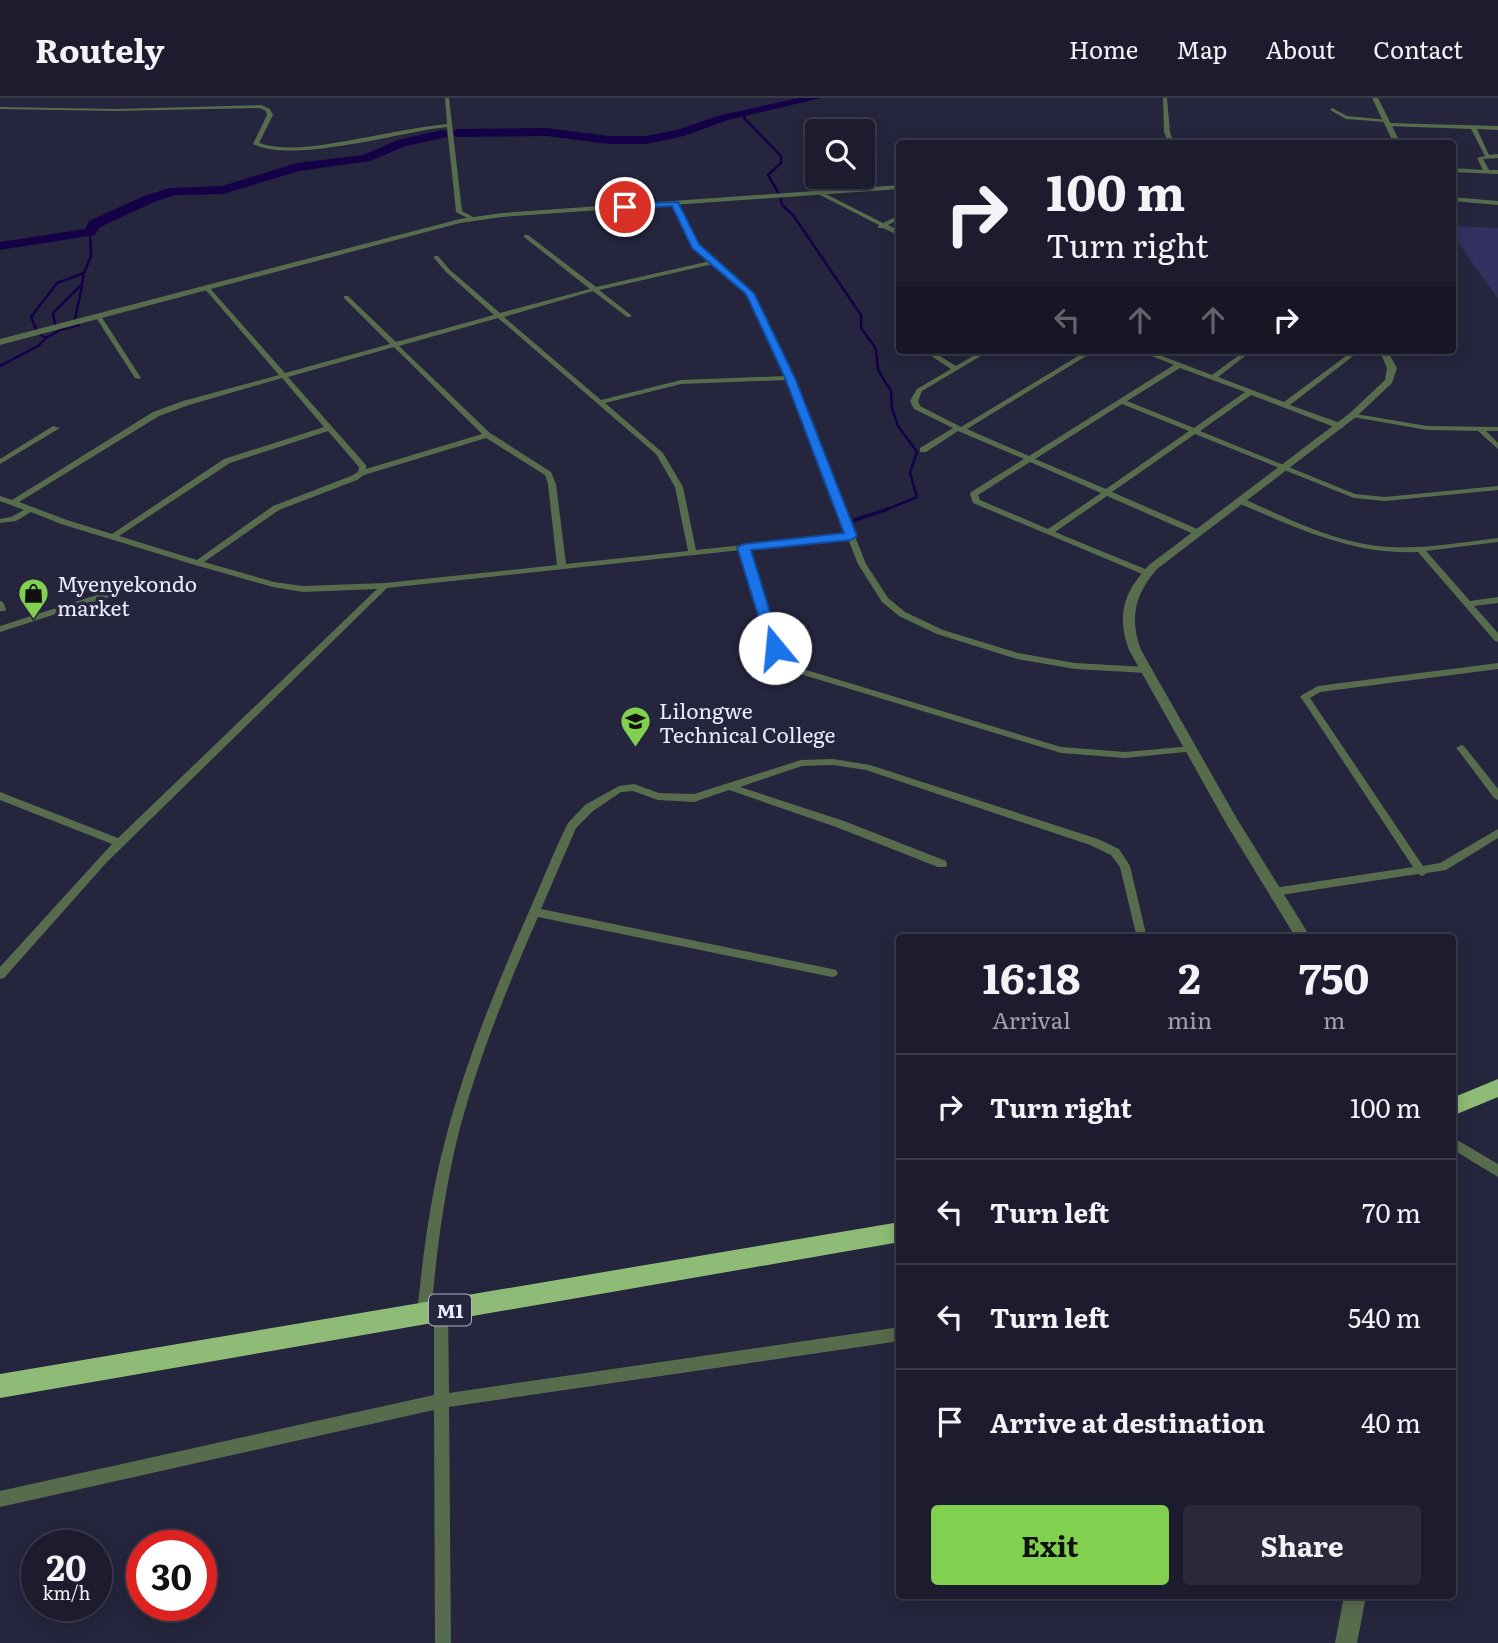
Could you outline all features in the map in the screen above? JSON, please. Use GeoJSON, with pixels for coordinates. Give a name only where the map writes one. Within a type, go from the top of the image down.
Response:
{"type":"FeatureCollection","features":[{"type":"Feature","properties":{"kind":"highway"},"geometry":{"type":"LineString","coordinates":[[1456,1105],[1498,1088]]}},
{"type":"Feature","properties":{"kind":"highway","name":"M1"},"geometry":{"type":"LineString","coordinates":[[0,1386],[896,1234]]}},
{"type":"Feature","properties":{"kind":"street"},"geometry":{"type":"LineString","coordinates":[[197,107],[249,98]]}},
{"type":"Feature","properties":{"kind":"street"},"geometry":{"type":"LineString","coordinates":[[447,98],[459,212],[473,219]]}},
{"type":"Feature","properties":{"kind":"street"},"geometry":{"type":"LineString","coordinates":[[1165,98],[1167,132],[1170,140]]}},
{"type":"Feature","properties":{"kind":"street"},"geometry":{"type":"LineString","coordinates":[[1375,98],[1396,140]]}},
{"type":"Feature","properties":{"kind":"street"},"geometry":{"type":"LineString","coordinates":[[0,107],[117,110],[250,105],[265,108],[270,115],[256,144],[272,149],[322,145],[451,125]]}},
{"type":"Feature","properties":{"kind":"street"},"geometry":{"type":"LineString","coordinates":[[1332,109],[1346,117],[1387,122],[1498,128]]}},
{"type":"Feature","properties":{"kind":"street"},"geometry":{"type":"LineString","coordinates":[[1472,127],[1488,155]]}},
{"type":"Feature","properties":{"kind":"street"},"geometry":{"type":"LineString","coordinates":[[1487,172],[1479,160],[1488,155],[1498,156]]}},
{"type":"Feature","properties":{"kind":"street"},"geometry":{"type":"LineString","coordinates":[[1456,170],[1498,172]]}},
{"type":"Feature","properties":{"kind":"street"},"geometry":{"type":"LineString","coordinates":[[0,342],[473,219],[896,187]]}},
{"type":"Feature","properties":{"kind":"street"},"geometry":{"type":"LineString","coordinates":[[820,193],[880,227],[896,233]]}},
{"type":"Feature","properties":{"kind":"street"},"geometry":{"type":"LineString","coordinates":[[1456,199],[1498,203]]}},
{"type":"Feature","properties":{"kind":"street"},"geometry":{"type":"LineString","coordinates":[[675,203],[693,242],[750,293],[790,378],[851,536],[878,593],[891,607],[921,624],[959,638],[1038,660],[1093,668],[1146,670]]}},
{"type":"Feature","properties":{"kind":"street"},"geometry":{"type":"LineString","coordinates":[[880,227],[896,219]]}},
{"type":"Feature","properties":{"kind":"street"},"geometry":{"type":"LineString","coordinates":[[526,236],[629,316]]}},
{"type":"Feature","properties":{"kind":"street"},"geometry":{"type":"LineString","coordinates":[[436,257],[447,271],[659,453],[673,473],[689,528],[692,554]]}},
{"type":"Feature","properties":{"kind":"street"},"geometry":{"type":"LineString","coordinates":[[14,502],[156,414],[186,403],[595,289],[713,261]]}},
{"type":"Feature","properties":{"kind":"street"},"geometry":{"type":"LineString","coordinates":[[206,287],[361,462],[361,473]]}},
{"type":"Feature","properties":{"kind":"street"},"geometry":{"type":"LineString","coordinates":[[346,297],[487,435],[542,469],[551,479],[562,568]]}},
{"type":"Feature","properties":{"kind":"street"},"geometry":{"type":"LineString","coordinates":[[98,316],[138,377]]}},
{"type":"Feature","properties":{"kind":"street"},"geometry":{"type":"LineString","coordinates":[[932,354],[956,369]]}},
{"type":"Feature","properties":{"kind":"street"},"geometry":{"type":"LineString","coordinates":[[981,354],[919,390],[914,401],[924,413],[1199,533]]}},
{"type":"Feature","properties":{"kind":"street"},"geometry":{"type":"LineString","coordinates":[[923,450],[1086,354]]}},
{"type":"Feature","properties":{"kind":"street"},"geometry":{"type":"LineString","coordinates":[[1151,354],[1340,426]]}},
{"type":"Feature","properties":{"kind":"street"},"geometry":{"type":"LineString","coordinates":[[1212,378],[1245,354]]}},
{"type":"Feature","properties":{"kind":"street"},"geometry":{"type":"LineString","coordinates":[[1285,405],[1353,354]]}},
{"type":"Feature","properties":{"kind":"street"},"geometry":{"type":"LineString","coordinates":[[1301,934],[1192,750],[1129,637],[1127,622],[1130,598],[1147,573],[1353,415],[1392,374],[1391,362],[1386,354]]}},
{"type":"Feature","properties":{"kind":"street"},"geometry":{"type":"LineString","coordinates":[[1147,573],[993,510],[974,498],[974,494],[1180,365]]}},
{"type":"Feature","properties":{"kind":"street"},"geometry":{"type":"LineString","coordinates":[[602,402],[681,382],[790,378]]}},
{"type":"Feature","properties":{"kind":"street"},"geometry":{"type":"LineString","coordinates":[[1049,532],[1250,392]]}},
{"type":"Feature","properties":{"kind":"street"},"geometry":{"type":"LineString","coordinates":[[1123,402],[1354,496],[1375,499],[1498,488]]}},
{"type":"Feature","properties":{"kind":"street"},"geometry":{"type":"LineString","coordinates":[[1353,415],[1427,428],[1498,429]]}},
{"type":"Feature","properties":{"kind":"street"},"geometry":{"type":"LineString","coordinates":[[0,463],[56,428]]}},
{"type":"Feature","properties":{"kind":"street"},"geometry":{"type":"LineString","coordinates":[[113,537],[227,461],[329,428]]}},
{"type":"Feature","properties":{"kind":"street"},"geometry":{"type":"LineString","coordinates":[[1480,430],[1498,447]]}},
{"type":"Feature","properties":{"kind":"street"},"geometry":{"type":"LineString","coordinates":[[198,563],[276,508],[361,473],[487,435]]}},
{"type":"Feature","properties":{"kind":"street"},"geometry":{"type":"LineString","coordinates":[[0,498],[198,563],[273,584],[303,589],[385,586],[851,536]]}},
{"type":"Feature","properties":{"kind":"street"},"geometry":{"type":"LineString","coordinates":[[1241,501],[1350,544],[1390,550],[1498,540]]}},
{"type":"Feature","properties":{"kind":"street"},"geometry":{"type":"LineString","coordinates":[[0,521],[13,519],[31,509]]}},
{"type":"Feature","properties":{"kind":"street"},"geometry":{"type":"LineString","coordinates":[[744,547],[775,648],[784,661],[800,671],[1061,750],[1125,755],[1192,750]]}},
{"type":"Feature","properties":{"kind":"street"},"geometry":{"type":"LineString","coordinates":[[1419,548],[1498,639]]}},
{"type":"Feature","properties":{"kind":"street"},"geometry":{"type":"LineString","coordinates":[[0,629],[134,586]]}},
{"type":"Feature","properties":{"kind":"street"},"geometry":{"type":"LineString","coordinates":[[0,975],[120,843],[385,586]]}},
{"type":"Feature","properties":{"kind":"street"},"geometry":{"type":"LineString","coordinates":[[1468,604],[1498,600]]}},
{"type":"Feature","properties":{"kind":"street"},"geometry":{"type":"LineString","coordinates":[[1422,872],[1305,697],[1318,689],[1498,666]]}},
{"type":"Feature","properties":{"kind":"street"},"geometry":{"type":"LineString","coordinates":[[1461,748],[1498,796]]}},
{"type":"Feature","properties":{"kind":"street"},"geometry":{"type":"LineString","coordinates":[[443,1643],[441,1401],[433,1312],[432,1234],[465,1090],[508,972],[572,826],[589,808],[618,789],[634,788],[649,794],[685,799],[704,796],[801,763],[850,764],[1094,842],[1115,852],[1125,866],[1141,934]]}},
{"type":"Feature","properties":{"kind":"street"},"geometry":{"type":"LineString","coordinates":[[730,787],[840,824],[942,864]]}},
{"type":"Feature","properties":{"kind":"street"},"geometry":{"type":"LineString","coordinates":[[0,796],[120,843]]}},
{"type":"Feature","properties":{"kind":"street"},"geometry":{"type":"LineString","coordinates":[[1275,892],[1442,867],[1498,833]]}},
{"type":"Feature","properties":{"kind":"street"},"geometry":{"type":"LineString","coordinates":[[535,912],[832,973]]}},
{"type":"Feature","properties":{"kind":"street"},"geometry":{"type":"LineString","coordinates":[[1456,1145],[1498,1171]]}},
{"type":"Feature","properties":{"kind":"street"},"geometry":{"type":"LineString","coordinates":[[0,1499],[441,1401],[896,1335]]}},
{"type":"Feature","properties":{"kind":"street"},"geometry":{"type":"LineString","coordinates":[[1346,1643],[1354,1599]]}},
{"type":"Feature","properties":{"kind":"shaded area"},"geometry":{"type":"Polygon","coordinates":[[[1456,226],[1498,228],[1498,299],[1456,239],[1456,226]]]}},
{"type":"Feature","properties":{"kind":"waterway"},"geometry":{"type":"LineString","coordinates":[[457,133],[546,132],[609,140],[646,140],[680,133],[725,117],[815,98]]}},
{"type":"Feature","properties":{"kind":"waterway"},"geometry":{"type":"LineString","coordinates":[[746,112],[744,118],[781,156],[781,163],[768,175],[779,194]]}},
{"type":"Feature","properties":{"kind":"waterway"},"geometry":{"type":"LineString","coordinates":[[0,246],[90,232],[94,224],[149,199],[175,191],[223,190],[297,167],[366,158],[402,143],[443,134]]}},
{"type":"Feature","properties":{"kind":"waterway"},"geometry":{"type":"LineString","coordinates":[[781,199],[782,205],[793,215],[861,315],[861,328],[876,349],[878,370],[891,391],[892,408],[898,426],[917,452],[910,473],[917,497],[887,509]]}},
{"type":"Feature","properties":{"kind":"waterway"},"geometry":{"type":"LineString","coordinates":[[84,273],[91,256],[90,232]]}},
{"type":"Feature","properties":{"kind":"waterway"},"geometry":{"type":"LineString","coordinates":[[36,329],[31,317],[57,283],[84,273]]}},
{"type":"Feature","properties":{"kind":"waterway"},"geometry":{"type":"LineString","coordinates":[[55,324],[53,313],[82,284],[84,273]]}},
{"type":"Feature","properties":{"kind":"waterway"},"geometry":{"type":"LineString","coordinates":[[75,319],[82,286]]}},
{"type":"Feature","properties":{"kind":"waterway"},"geometry":{"type":"LineString","coordinates":[[46,338],[60,330],[79,325]]}},
{"type":"Feature","properties":{"kind":"waterway"},"geometry":{"type":"LineString","coordinates":[[41,335],[46,338]]}},
{"type":"Feature","properties":{"kind":"waterway"},"geometry":{"type":"LineString","coordinates":[[0,366],[38,346],[46,338]]}},
{"type":"Feature","properties":{"kind":"waterway"},"geometry":{"type":"LineString","coordinates":[[855,520],[887,509]]}},
{"type":"Feature","properties":{"kind":"waterway"},"geometry":{"type":"LineString","coordinates":[[883,511],[887,509]]}},
{"type":"Feature","properties":{"kind":"place","name":"Myenyekondo market"},"geometry":{"type":"Point","coordinates":[34,621]}},
{"type":"Feature","properties":{"kind":"place","name":"Lilongwe Technical College"},"geometry":{"type":"Point","coordinates":[636,748]}},
{"type":"Feature","properties":{"kind":"route"},"geometry":{"type":"LineString","coordinates":[[625,207],[675,203],[695,246],[750,293],[790,378],[851,536],[744,547],[775,648]]}}]}
